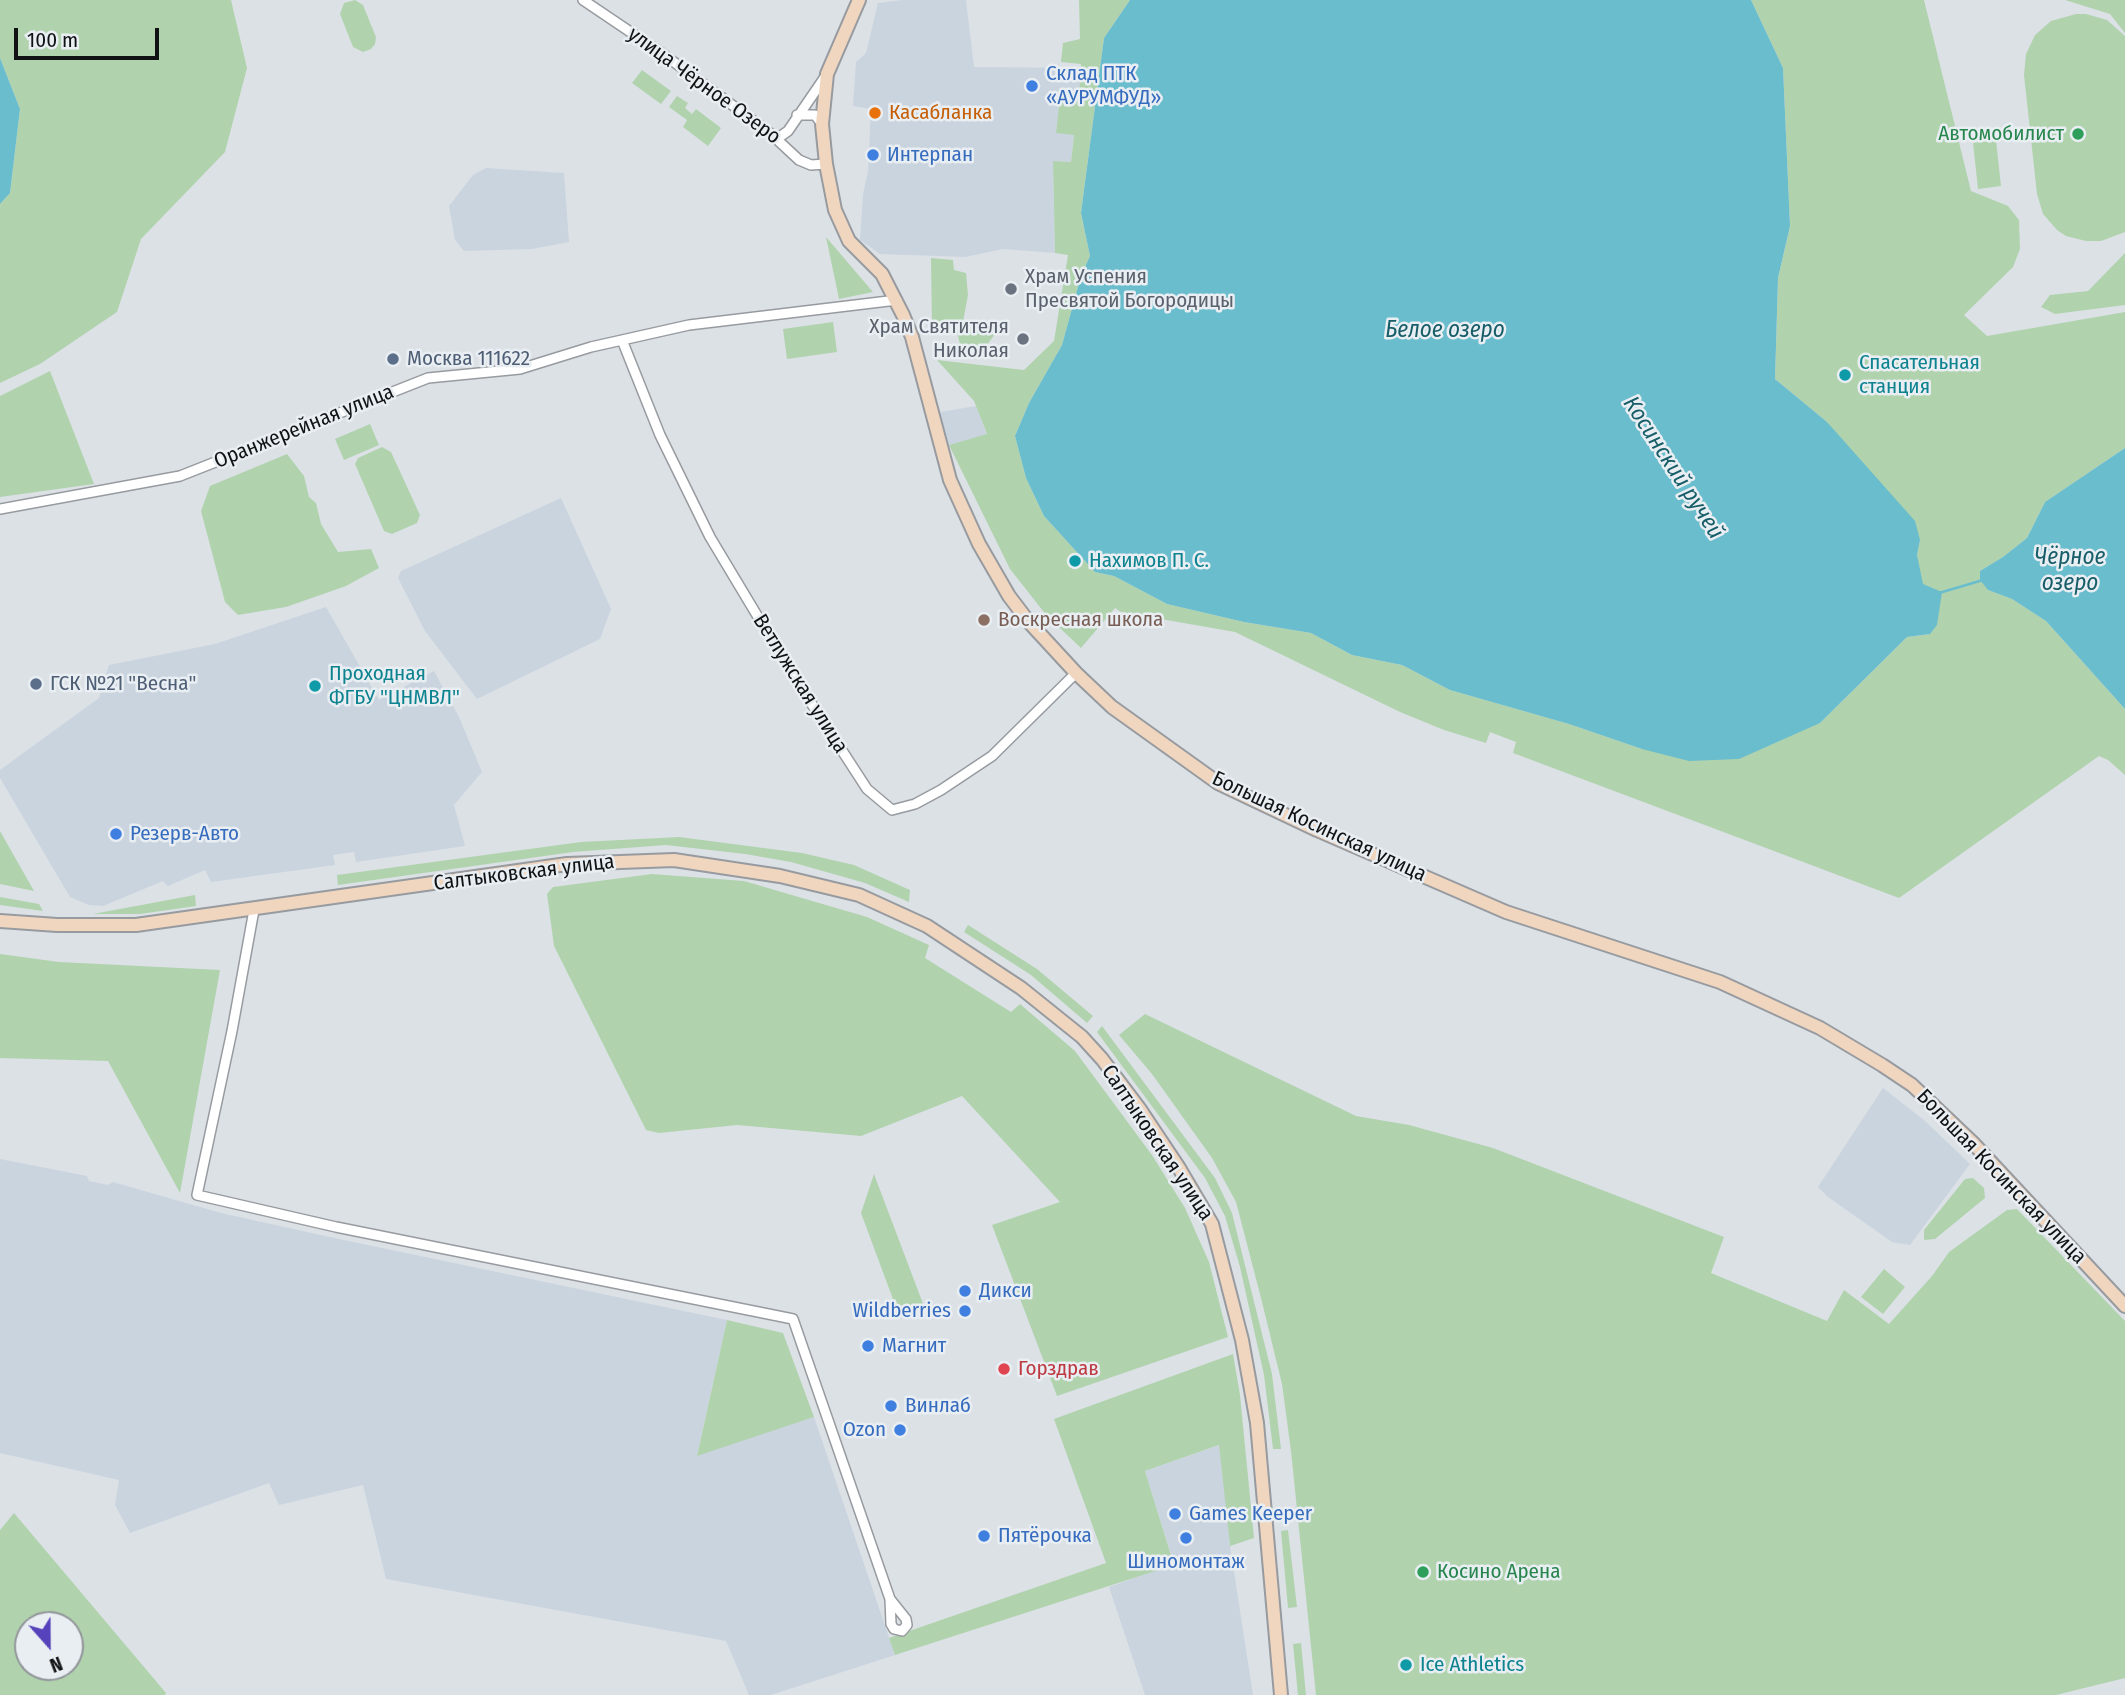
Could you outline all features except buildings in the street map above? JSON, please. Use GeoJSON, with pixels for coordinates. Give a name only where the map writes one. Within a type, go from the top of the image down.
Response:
{"type":"FeatureCollection","features":[{"type":"Feature","properties":{"kind":"street","name":"улица Чёрное Озеро"},"geometry":{"type":"LineString","coordinates":[[583,0],[663,54],[778,138],[799,159],[811,164],[825,164]]}},
{"type":"Feature","properties":{"kind":"street","name":"Большая Косинская улица"},"geometry":{"type":"LineString","coordinates":[[859,0],[827,74],[822,124],[825,164],[832,201],[849,241],[882,274],[897,300],[912,337],[950,480],[965,516],[1010,596],[1028,621],[1076,673],[1112,707],[1218,783],[1317,830],[1506,912],[1720,982],[1820,1028],[1882,1065],[1912,1085],[1973,1143],[2125,1306]]}},
{"type":"Feature","properties":{"kind":"street"},"geometry":{"type":"LineString","coordinates":[[778,138],[788,131],[827,74]]}},
{"type":"Feature","properties":{"kind":"street"},"geometry":{"type":"LineString","coordinates":[[797,115],[815,115],[822,124]]}},
{"type":"Feature","properties":{"kind":"street","name":"Оранжерейная улица"},"geometry":{"type":"LineString","coordinates":[[0,509],[180,476],[428,378],[520,369],[591,346],[689,325],[897,300]]}},
{"type":"Feature","properties":{"kind":"street","name":"Ветлужская улица"},"geometry":{"type":"LineString","coordinates":[[622,340],[660,435],[710,537],[791,672],[867,789],[892,810],[915,804],[941,790],[992,755],[1076,673]]}},
{"type":"Feature","properties":{"kind":"street","name":"Салтыковская улица"},"geometry":{"type":"LineString","coordinates":[[0,921],[57,925],[136,925],[566,864],[674,860],[780,876],[859,895],[927,926],[1021,988],[1082,1037],[1102,1059],[1167,1150],[1212,1224],[1242,1340],[1257,1423],[1281,1695]]}},
{"type":"Feature","properties":{"kind":"street"},"geometry":{"type":"LineString","coordinates":[[254,910],[232,1031],[197,1195],[336,1227],[793,1319],[890,1599]]}},
{"type":"Feature","properties":{"kind":"street","name":"Салтыковская улица"},"geometry":{"type":"LineString","coordinates":[[0,915],[57,925]]}},
{"type":"Feature","properties":{"kind":"shaded area"},"geometry":{"type":"Polygon","coordinates":[[[903,0],[966,0],[974,67],[1082,68],[1079,97],[1060,97],[1056,132],[1074,134],[1071,162],[1053,161],[1055,253],[1003,249],[965,257],[880,254],[860,240],[863,194],[868,171],[871,109],[853,106],[856,62],[866,53],[878,3],[903,0]]]}},
{"type":"Feature","properties":{"kind":"shaded area"},"geometry":{"type":"Polygon","coordinates":[[[486,168],[564,173],[569,242],[532,249],[464,251],[455,240],[449,206],[473,175],[486,168]]]}},
{"type":"Feature","properties":{"kind":"shaded area"},"geometry":{"type":"Polygon","coordinates":[[[976,406],[987,435],[949,445],[940,412],[976,406]]]}},
{"type":"Feature","properties":{"kind":"shaded area"},"geometry":{"type":"Polygon","coordinates":[[[561,498],[611,609],[600,639],[477,699],[425,631],[398,578],[401,571],[561,498]]]}},
{"type":"Feature","properties":{"kind":"shaded area"},"geometry":{"type":"Polygon","coordinates":[[[326,607],[379,700],[434,671],[459,717],[482,772],[454,805],[465,846],[356,862],[354,852],[333,855],[335,865],[211,882],[205,870],[168,886],[163,881],[103,906],[89,905],[70,897],[0,778],[0,770],[99,698],[109,665],[215,644],[326,607]]]}},
{"type":"Feature","properties":{"kind":"shaded area"},"geometry":{"type":"Polygon","coordinates":[[[1883,1088],[1924,1120],[1970,1164],[1910,1245],[1892,1242],[1818,1187],[1883,1088]]]}},
{"type":"Feature","properties":{"kind":"shaded area"},"geometry":{"type":"Polygon","coordinates":[[[0,1159],[87,1176],[89,1181],[108,1185],[113,1182],[221,1213],[727,1320],[697,1455],[814,1417],[895,1655],[771,1695],[749,1695],[726,1641],[386,1579],[363,1485],[279,1505],[269,1483],[130,1533],[115,1505],[119,1480],[0,1453],[0,1159]]]}},
{"type":"Feature","properties":{"kind":"shaded area"},"geometry":{"type":"Polygon","coordinates":[[[1220,1445],[1230,1546],[1253,1695],[1145,1695],[1109,1587],[1174,1564],[1145,1471],[1220,1445]]]}},
{"type":"Feature","properties":{"kind":"green space"},"geometry":{"type":"Polygon","coordinates":[[[0,0],[231,0],[247,68],[225,152],[141,239],[117,312],[40,364],[0,383],[0,204],[10,193],[20,109],[0,58],[0,0]]]}},
{"type":"Feature","properties":{"kind":"green space"},"geometry":{"type":"Polygon","coordinates":[[[355,0],[363,5],[376,37],[371,49],[363,52],[353,47],[340,14],[344,3],[355,0]]]}},
{"type":"Feature","properties":{"kind":"green space"},"geometry":{"type":"Polygon","coordinates":[[[1079,0],[1130,0],[1104,38],[1081,213],[1090,256],[1081,276],[1062,345],[1029,403],[1015,436],[1026,478],[1044,516],[1095,572],[1114,576],[1167,604],[1244,622],[1311,633],[1352,655],[1402,665],[1450,690],[1569,724],[1642,749],[1820,723],[1907,637],[1930,634],[1917,555],[1920,540],[1827,422],[1775,379],[1778,278],[1790,226],[1783,68],[1751,0],[1924,0],[1971,191],[2008,206],[2019,220],[2020,249],[2013,267],[1964,315],[1987,336],[2125,312],[2125,448],[2045,502],[2027,538],[1980,571],[1988,590],[2012,599],[2046,621],[2125,709],[2125,775],[2099,756],[1899,898],[1513,753],[1516,742],[1490,732],[1486,743],[1444,730],[1400,712],[1235,632],[1121,612],[1115,608],[1081,648],[1047,616],[1010,569],[949,445],[987,434],[974,401],[937,360],[1024,370],[1054,341],[1068,255],[1055,253],[1053,161],[1071,162],[1074,135],[1056,133],[1060,96],[1079,97],[1081,64],[1061,62],[1063,43],[1080,39],[1079,0]]]}},
{"type":"Feature","properties":{"kind":"green space"},"geometry":{"type":"Polygon","coordinates":[[[2065,0],[2125,0],[2125,33],[2110,14],[2065,0]]]}},
{"type":"Feature","properties":{"kind":"green space","name":"Автомобилист"},"geometry":{"type":"Polygon","coordinates":[[[2076,14],[2107,20],[2125,36],[2125,232],[2101,241],[2086,241],[2066,236],[2057,230],[2043,214],[2037,194],[2024,75],[2026,54],[2035,35],[2051,21],[2076,14]]]}},
{"type":"Feature","properties":{"kind":"green space"},"geometry":{"type":"Polygon","coordinates":[[[642,70],[671,91],[661,104],[632,83],[642,70]]]}},
{"type":"Feature","properties":{"kind":"green space"},"geometry":{"type":"Polygon","coordinates":[[[677,96],[688,103],[685,108],[692,114],[696,109],[721,128],[708,146],[683,127],[687,120],[669,107],[677,96]]]}},
{"type":"Feature","properties":{"kind":"green space"},"geometry":{"type":"Polygon","coordinates":[[[1996,140],[2001,186],[1978,189],[1973,143],[1996,140]]]}},
{"type":"Feature","properties":{"kind":"green space"},"geometry":{"type":"Polygon","coordinates":[[[826,237],[873,292],[839,299],[826,237]]]}},
{"type":"Feature","properties":{"kind":"green space"},"geometry":{"type":"Polygon","coordinates":[[[2125,253],[2125,305],[2055,314],[2041,307],[2050,295],[2088,291],[2125,253]]]}},
{"type":"Feature","properties":{"kind":"green space"},"geometry":{"type":"Polygon","coordinates":[[[931,258],[953,260],[954,270],[966,273],[968,295],[963,322],[932,328],[931,258]]]}},
{"type":"Feature","properties":{"kind":"green space"},"geometry":{"type":"Polygon","coordinates":[[[833,322],[837,352],[787,359],[783,329],[833,322]]]}},
{"type":"Feature","properties":{"kind":"green space"},"geometry":{"type":"Polygon","coordinates":[[[1003,323],[984,349],[961,349],[957,332],[1003,323]]]}},
{"type":"Feature","properties":{"kind":"green space"},"geometry":{"type":"Polygon","coordinates":[[[50,371],[94,484],[0,497],[0,396],[50,371]]]}},
{"type":"Feature","properties":{"kind":"green space"},"geometry":{"type":"Polygon","coordinates":[[[370,424],[379,445],[344,460],[335,439],[370,424]]]}},
{"type":"Feature","properties":{"kind":"green space"},"geometry":{"type":"Polygon","coordinates":[[[382,447],[391,452],[420,515],[417,523],[392,534],[384,531],[355,464],[358,458],[382,447]]]}},
{"type":"Feature","properties":{"kind":"green space"},"geometry":{"type":"Polygon","coordinates":[[[287,454],[304,476],[309,497],[316,503],[321,524],[338,552],[371,549],[379,568],[346,586],[286,607],[238,615],[225,602],[201,511],[210,486],[287,454]]]}},
{"type":"Feature","properties":{"kind":"green space"},"geometry":{"type":"Polygon","coordinates":[[[0,831],[34,891],[0,884],[0,831]]]}},
{"type":"Feature","properties":{"kind":"green space"},"geometry":{"type":"Polygon","coordinates":[[[679,837],[802,853],[854,865],[910,890],[909,902],[865,883],[791,862],[666,845],[573,852],[338,885],[337,875],[581,842],[679,837]]]}},
{"type":"Feature","properties":{"kind":"green space"},"geometry":{"type":"Polygon","coordinates":[[[652,874],[744,881],[867,917],[929,945],[925,958],[1011,1012],[1020,1004],[1075,1051],[1152,1155],[1185,1208],[1209,1262],[1228,1337],[1057,1396],[992,1225],[1060,1202],[962,1096],[861,1136],[737,1125],[659,1133],[646,1130],[554,946],[547,894],[553,887],[652,874]]]}},
{"type":"Feature","properties":{"kind":"green space"},"geometry":{"type":"Polygon","coordinates":[[[195,895],[196,906],[140,914],[93,914],[195,895]]]}},
{"type":"Feature","properties":{"kind":"green space"},"geometry":{"type":"Polygon","coordinates":[[[0,897],[39,904],[43,911],[0,905],[0,897]]]}},
{"type":"Feature","properties":{"kind":"green space"},"geometry":{"type":"Polygon","coordinates":[[[968,925],[1037,969],[1093,1016],[1087,1023],[1031,975],[964,932],[968,925]]]}},
{"type":"Feature","properties":{"kind":"green space"},"geometry":{"type":"Polygon","coordinates":[[[0,954],[59,962],[220,970],[180,1193],[108,1061],[0,1058],[0,954]]]}},
{"type":"Feature","properties":{"kind":"green space"},"geometry":{"type":"Polygon","coordinates":[[[1145,1014],[1356,1116],[1409,1125],[1493,1148],[1724,1237],[1711,1273],[1827,1321],[1844,1290],[1889,1324],[1932,1276],[1949,1252],[2007,1210],[2017,1209],[2125,1321],[2125,1678],[2056,1695],[1316,1695],[1282,1384],[1261,1298],[1236,1202],[1212,1158],[1152,1074],[1119,1035],[1145,1014]]]}},
{"type":"Feature","properties":{"kind":"green space"},"geometry":{"type":"Polygon","coordinates":[[[1102,1026],[1215,1178],[1232,1213],[1272,1374],[1281,1449],[1273,1449],[1264,1375],[1240,1267],[1225,1216],[1205,1178],[1097,1032],[1102,1026]]]}},
{"type":"Feature","properties":{"kind":"green space"},"geometry":{"type":"Polygon","coordinates":[[[874,1174],[925,1309],[900,1318],[861,1213],[874,1174]]]}},
{"type":"Feature","properties":{"kind":"green space"},"geometry":{"type":"Polygon","coordinates":[[[1973,1178],[1984,1188],[1985,1198],[1935,1239],[1924,1240],[1924,1230],[1965,1179],[1973,1178]]]}},
{"type":"Feature","properties":{"kind":"green space"},"geometry":{"type":"Polygon","coordinates":[[[1884,1269],[1905,1287],[1883,1314],[1861,1297],[1884,1269]]]}},
{"type":"Feature","properties":{"kind":"green space"},"geometry":{"type":"Polygon","coordinates":[[[727,1320],[783,1333],[814,1417],[697,1456],[727,1320]]]}},
{"type":"Feature","properties":{"kind":"green space"},"geometry":{"type":"Polygon","coordinates":[[[1233,1354],[1240,1395],[1254,1538],[1230,1546],[1219,1445],[1145,1471],[1174,1565],[895,1655],[889,1638],[1106,1563],[1054,1419],[1233,1354]]]}},
{"type":"Feature","properties":{"kind":"green space"},"geometry":{"type":"Polygon","coordinates":[[[14,1513],[166,1693],[0,1695],[0,1530],[14,1513]]]}},
{"type":"Feature","properties":{"kind":"green space"},"geometry":{"type":"Polygon","coordinates":[[[1288,1530],[1297,1607],[1288,1608],[1281,1531],[1288,1530]]]}},
{"type":"Feature","properties":{"kind":"green space"},"geometry":{"type":"Polygon","coordinates":[[[1301,1643],[1306,1695],[1298,1695],[1293,1644],[1301,1643]]]}},
{"type":"Feature","properties":{"kind":"water","name":"Белое озеро"},"geometry":{"type":"Polygon","coordinates":[[[1130,0],[1751,0],[1783,68],[1790,226],[1778,278],[1775,379],[1827,422],[1915,521],[1920,540],[1917,555],[1923,584],[1942,592],[1937,625],[1930,634],[1907,637],[1820,723],[1739,759],[1689,761],[1450,690],[1402,665],[1352,655],[1311,633],[1244,622],[1167,604],[1114,576],[1095,572],[1044,516],[1026,478],[1015,436],[1029,403],[1062,345],[1081,276],[1090,256],[1081,213],[1104,38],[1130,0]]]}},
{"type":"Feature","properties":{"kind":"water"},"geometry":{"type":"Polygon","coordinates":[[[0,58],[20,109],[10,193],[0,204],[0,58]]]}},
{"type":"Feature","properties":{"kind":"water","name":"Чёрное озеро"},"geometry":{"type":"Polygon","coordinates":[[[2125,448],[2125,709],[2046,621],[2012,599],[1988,590],[1980,580],[1980,571],[2027,538],[2045,502],[2125,448]]]}},
{"type":"Feature","properties":{"kind":"waterway","name":"Косинский ручей"},"geometry":{"type":"LineString","coordinates":[[1939,593],[1983,580]]}},
{"type":"Feature","properties":{"kind":"place","name":"Склад ПТК «АУРУМФУД»"},"geometry":{"type":"Point","coordinates":[1032,86]}},
{"type":"Feature","properties":{"kind":"place","name":"Касабланка"},"geometry":{"type":"Point","coordinates":[875,113]}},
{"type":"Feature","properties":{"kind":"place","name":"Автомобилист"},"geometry":{"type":"Point","coordinates":[2078,134]}},
{"type":"Feature","properties":{"kind":"place","name":"Интерпан"},"geometry":{"type":"Point","coordinates":[873,155]}},
{"type":"Feature","properties":{"kind":"place","name":"Храм Успения Пресвятой Богородицы"},"geometry":{"type":"Point","coordinates":[1011,289]}},
{"type":"Feature","properties":{"kind":"place","name":"Храм Святителя Николая"},"geometry":{"type":"Point","coordinates":[1023,339]}},
{"type":"Feature","properties":{"kind":"place","name":"Москва 111622"},"geometry":{"type":"Point","coordinates":[393,359]}},
{"type":"Feature","properties":{"kind":"place","name":"Спасательная станция"},"geometry":{"type":"Point","coordinates":[1845,375]}},
{"type":"Feature","properties":{"kind":"place","name":"Нахимов П. С."},"geometry":{"type":"Point","coordinates":[1075,561]}},
{"type":"Feature","properties":{"kind":"place","name":"Воскресная школа"},"geometry":{"type":"Point","coordinates":[984,620]}},
{"type":"Feature","properties":{"kind":"place","name":"ГСК №21 \"Весна\""},"geometry":{"type":"Point","coordinates":[36,684]}},
{"type":"Feature","properties":{"kind":"place","name":"Проходная ФГБУ \"ЦНМВЛ\""},"geometry":{"type":"Point","coordinates":[315,686]}},
{"type":"Feature","properties":{"kind":"place","name":"Резерв-Авто"},"geometry":{"type":"Point","coordinates":[116,834]}},
{"type":"Feature","properties":{"kind":"place","name":"Дикси"},"geometry":{"type":"Point","coordinates":[965,1291]}},
{"type":"Feature","properties":{"kind":"place","name":"Wildberries"},"geometry":{"type":"Point","coordinates":[965,1311]}},
{"type":"Feature","properties":{"kind":"place","name":"Магнит"},"geometry":{"type":"Point","coordinates":[868,1346]}},
{"type":"Feature","properties":{"kind":"place","name":"Горздрав"},"geometry":{"type":"Point","coordinates":[1004,1369]}},
{"type":"Feature","properties":{"kind":"place","name":"Винлаб"},"geometry":{"type":"Point","coordinates":[891,1406]}},
{"type":"Feature","properties":{"kind":"place","name":"Ozon"},"geometry":{"type":"Point","coordinates":[900,1430]}},
{"type":"Feature","properties":{"kind":"place","name":"Games Keeper"},"geometry":{"type":"Point","coordinates":[1175,1514]}},
{"type":"Feature","properties":{"kind":"place","name":"Пятёрочка"},"geometry":{"type":"Point","coordinates":[984,1536]}},
{"type":"Feature","properties":{"kind":"place","name":"Шиномонтаж"},"geometry":{"type":"Point","coordinates":[1186,1538]}},
{"type":"Feature","properties":{"kind":"place","name":"Косино Арена"},"geometry":{"type":"Point","coordinates":[1423,1572]}},
{"type":"Feature","properties":{"kind":"place","name":"Ice Athletics"},"geometry":{"type":"Point","coordinates":[1406,1665]}}]}
